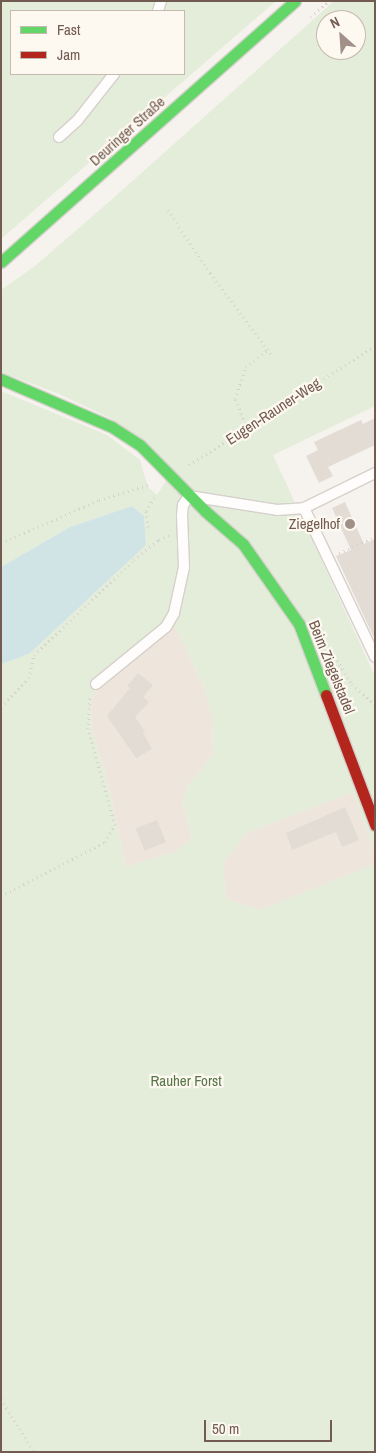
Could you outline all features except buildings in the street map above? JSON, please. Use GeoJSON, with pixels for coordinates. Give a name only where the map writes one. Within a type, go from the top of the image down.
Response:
{"type":"FeatureCollection","features":[{"type":"Feature","properties":{"kind":"street","name":"Deuringer Straße"},"geometry":{"type":"LineString","coordinates":[[1,262],[295,1]]}},
{"type":"Feature","properties":{"kind":"street","name":"Beim Ziegelstadel"},"geometry":{"type":"LineString","coordinates":[[1,379],[112,427],[140,445],[189,496],[243,544],[299,624],[375,825]]}},
{"type":"Feature","properties":{"kind":"lane"},"geometry":{"type":"LineString","coordinates":[[58,137],[77,121],[113,75]]}},
{"type":"Feature","properties":{"kind":"lane"},"geometry":{"type":"LineString","coordinates":[[96,684],[166,627],[174,613],[184,567],[183,505],[189,496],[277,510],[304,508],[375,474]]}},
{"type":"Feature","properties":{"kind":"lane"},"geometry":{"type":"LineString","coordinates":[[304,508],[375,657]]}},
{"type":"Feature","properties":{"kind":"path"},"geometry":{"type":"LineString","coordinates":[[168,210],[210,273],[272,356]]}},
{"type":"Feature","properties":{"kind":"path","name":"Eugen-Rauner-Weg"},"geometry":{"type":"LineString","coordinates":[[1,543],[100,500],[148,487],[247,428],[375,346]]}},
{"type":"Feature","properties":{"kind":"path"},"geometry":{"type":"LineString","coordinates":[[247,428],[235,399],[246,367],[268,350]]}},
{"type":"Feature","properties":{"kind":"path"},"geometry":{"type":"LineString","coordinates":[[148,526],[146,511],[156,495]]}},
{"type":"Feature","properties":{"kind":"path"},"geometry":{"type":"LineString","coordinates":[[1,707],[29,678],[34,655],[134,560],[159,540],[183,529]]}},
{"type":"Feature","properties":{"kind":"path"},"geometry":{"type":"LineString","coordinates":[[328,558],[375,536]]}},
{"type":"Feature","properties":{"kind":"path"},"geometry":{"type":"LineString","coordinates":[[1,896],[105,842],[115,825],[88,729],[88,701],[96,684]]}},
{"type":"Feature","properties":{"kind":"path"},"geometry":{"type":"LineString","coordinates":[[1,1399],[34,1452]]}},
{"type":"Feature","properties":{"kind":"shaded area"},"geometry":{"type":"Polygon","coordinates":[[[132,506],[144,516],[146,545],[29,654],[1,664],[1,567],[70,527],[132,506]]]}},
{"type":"Feature","properties":{"kind":"shaded area"},"geometry":{"type":"Polygon","coordinates":[[[175,626],[204,687],[212,715],[213,755],[189,784],[182,802],[188,820],[191,840],[176,851],[126,867],[107,778],[92,730],[91,701],[96,689],[175,626]]]}},
{"type":"Feature","properties":{"kind":"shaded area"},"geometry":{"type":"Polygon","coordinates":[[[353,792],[375,853],[375,864],[260,910],[226,899],[223,864],[246,833],[353,792]]]}},
{"type":"Feature","properties":{"kind":"green space"},"geometry":{"type":"Polygon","coordinates":[[[1,1],[276,1],[1,239],[1,1]]]}},
{"type":"Feature","properties":{"kind":"green space","name":"Rauher Forst"},"geometry":{"type":"Polygon","coordinates":[[[334,1],[375,1],[375,406],[273,455],[375,676],[375,853],[353,792],[246,833],[223,864],[226,899],[260,910],[375,864],[375,1452],[1,1452],[1,664],[29,654],[146,545],[144,516],[132,506],[70,527],[1,567],[1,391],[107,435],[140,460],[148,487],[157,495],[167,479],[172,476],[168,464],[140,438],[108,417],[59,394],[1,372],[1,290],[35,266],[316,17],[316,60],[366,60],[366,10],[324,10],[334,1]],[[175,626],[96,689],[91,701],[92,730],[107,778],[126,867],[176,851],[191,840],[188,820],[182,802],[189,784],[213,755],[212,715],[204,687],[175,626]]]}},
{"type":"Feature","properties":{"kind":"traffic: fast"},"geometry":{"type":"LineString","coordinates":[[1,262],[295,1]]}},
{"type":"Feature","properties":{"kind":"traffic: fast"},"geometry":{"type":"LineString","coordinates":[[1,379],[112,427],[140,445],[205,511],[243,544],[299,624],[326,695]]}},
{"type":"Feature","properties":{"kind":"traffic: jam"},"geometry":{"type":"LineString","coordinates":[[326,695],[375,825]]}},
{"type":"Feature","properties":{"kind":"place","name":"Ziegelhof"},"geometry":{"type":"Point","coordinates":[350,524]}}]}
